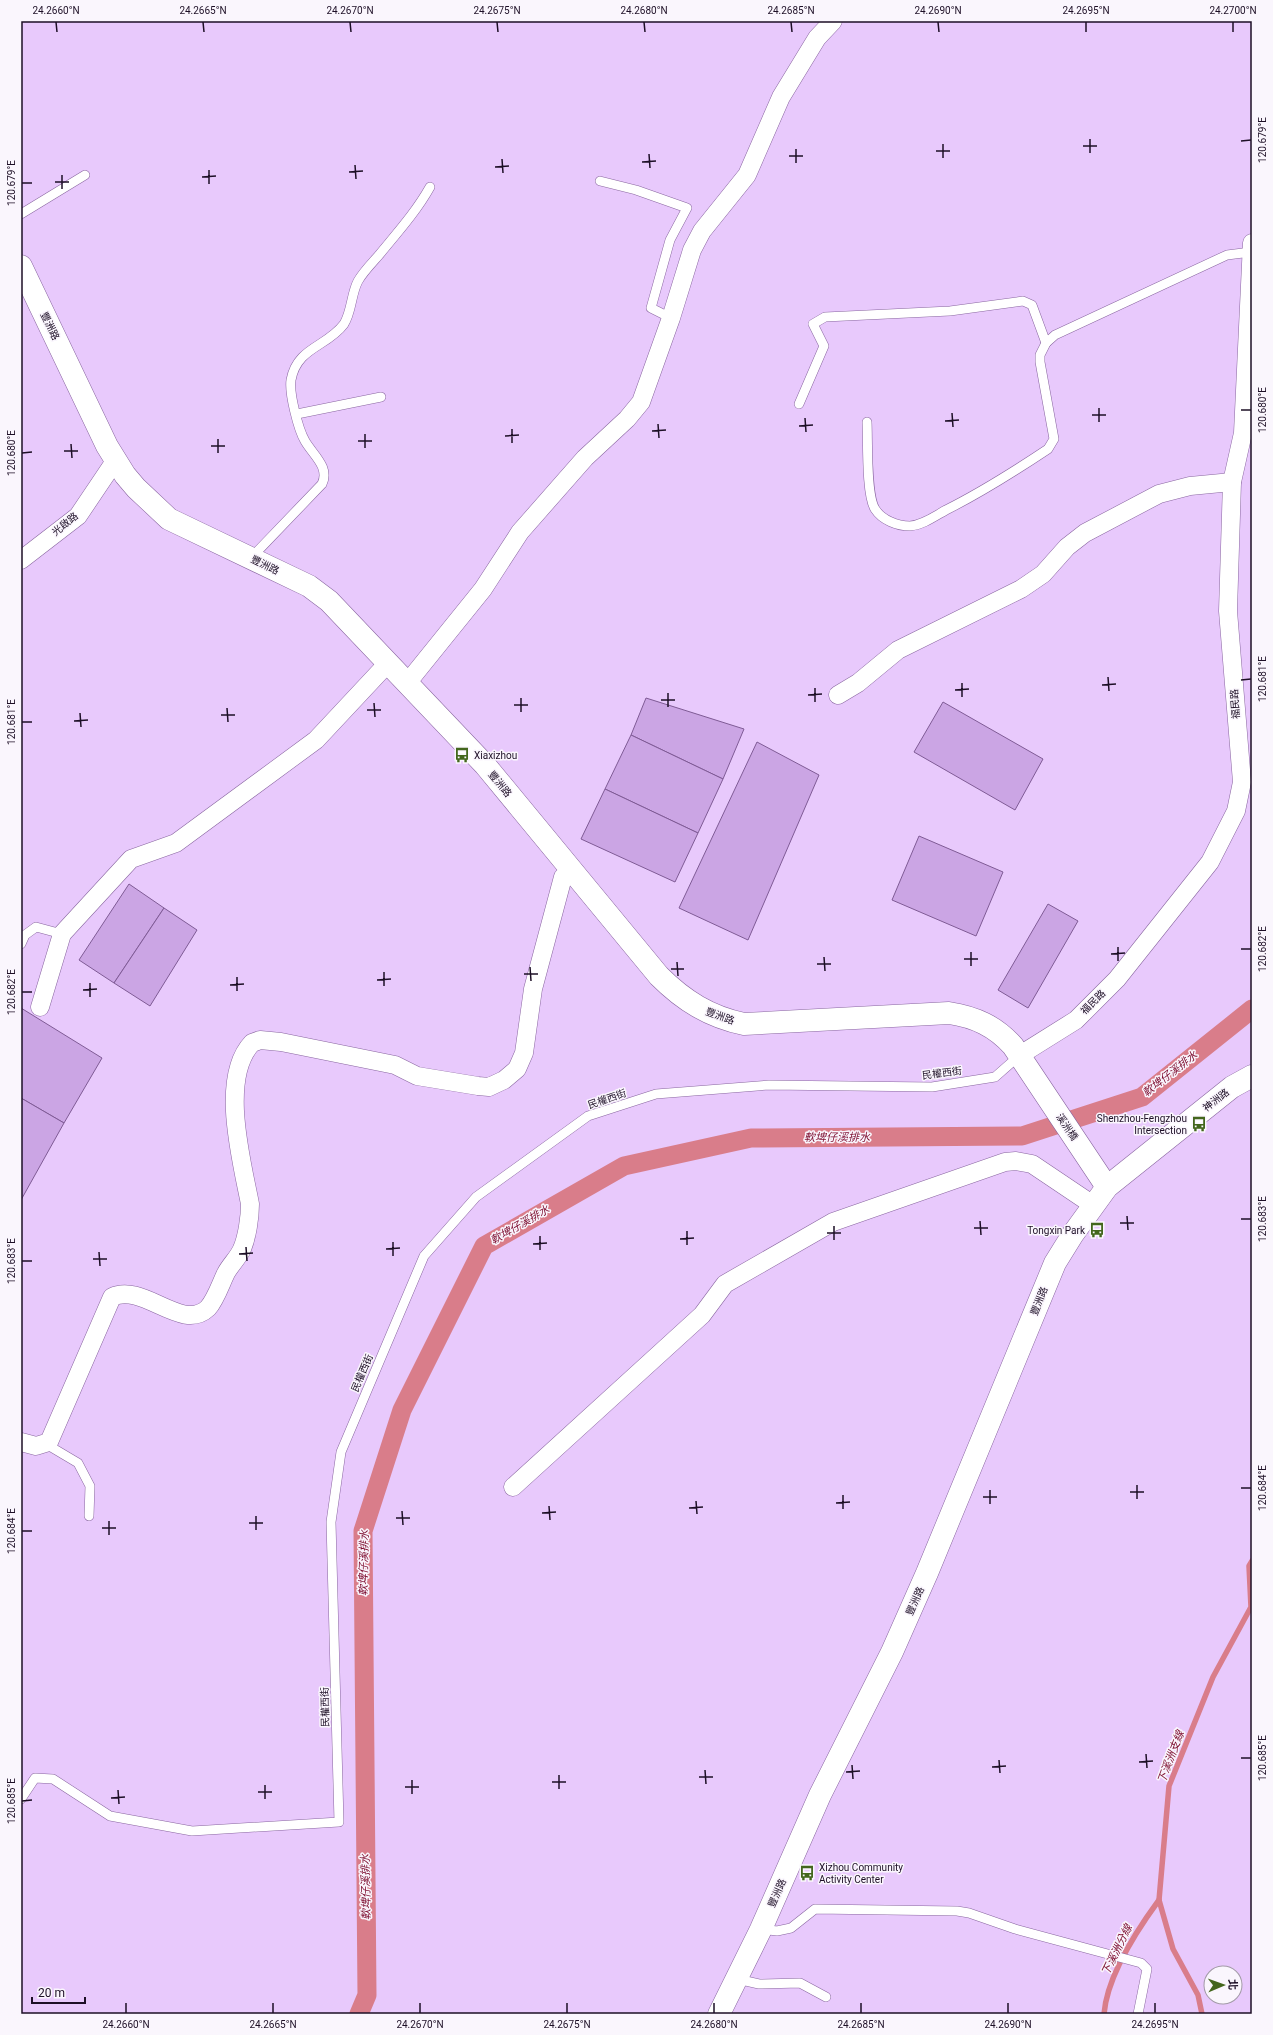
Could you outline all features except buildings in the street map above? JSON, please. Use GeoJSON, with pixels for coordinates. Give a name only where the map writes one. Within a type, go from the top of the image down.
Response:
{"type":"FeatureCollection","features":[{"type":"Feature","properties":{"kind":"street"},"geometry":{"type":"LineString","coordinates":[[408,682],[482,589],[520,532],[585,458],[635,411],[644,395],[671,318],[692,250],[702,231],[732,196],[747,175],[781,97],[817,38],[833,21]]}},
{"type":"Feature","properties":{"kind":"street","name":"福民路"},"geometry":{"type":"LineString","coordinates":[[1023,1061],[1076,1020],[1117,979],[1210,862],[1236,811],[1242,782],[1228,611],[1232,482],[1243,433],[1252,247]]}},
{"type":"Feature","properties":{"kind":"street","name":"豐洲路"},"geometry":{"type":"LineString","coordinates":[[21,266],[116,461],[136,488],[169,518],[320,593],[408,682],[485,766],[672,990],[688,1002],[717,1017],[744,1024],[955,1014],[974,1018],[996,1030],[1005,1037],[1023,1061]]}},
{"type":"Feature","properties":{"kind":"street","name":"光啟路"},"geometry":{"type":"LineString","coordinates":[[21,560],[78,516],[116,461]]}},
{"type":"Feature","properties":{"kind":"street"},"geometry":{"type":"LineString","coordinates":[[838,695],[858,683],[898,650],[1021,589],[1043,574],[1067,547],[1085,533],[1159,494],[1190,486],[1232,482]]}},
{"type":"Feature","properties":{"kind":"street"},"geometry":{"type":"LineString","coordinates":[[40,1007],[62,934],[131,859],[176,843],[316,740],[388,663]]}},
{"type":"Feature","properties":{"kind":"street"},"geometry":{"type":"LineString","coordinates":[[21,1442],[36,1446],[50,1442],[112,1297],[128,1292],[178,1313],[197,1314],[208,1307],[228,1270],[242,1249],[250,1204],[236,1140],[235,1094],[240,1066],[252,1043],[260,1040],[281,1042],[395,1065],[417,1076],[478,1086],[489,1087],[504,1080],[517,1069],[522,1057],[533,989],[563,877],[572,871]]}},
{"type":"Feature","properties":{"kind":"street","name":"溪洲橋"},"geometry":{"type":"LineString","coordinates":[[1023,1061],[1107,1187]]}},
{"type":"Feature","properties":{"kind":"street","name":"神洲路"},"geometry":{"type":"LineString","coordinates":[[1107,1187],[1232,1087],[1252,1076]]}},
{"type":"Feature","properties":{"kind":"street"},"geometry":{"type":"LineString","coordinates":[[513,1487],[702,1315],[725,1284],[833,1222],[1005,1162],[1016,1161],[1032,1164],[1093,1206]]}},
{"type":"Feature","properties":{"kind":"street","name":"豐洲路"},"geometry":{"type":"LineString","coordinates":[[719,2014],[761,1929],[820,1795],[892,1652],[927,1573],[1055,1263],[1107,1187]]}},
{"type":"Feature","properties":{"kind":"lane"},"geometry":{"type":"LineString","coordinates":[[21,214],[85,175]]}},
{"type":"Feature","properties":{"kind":"lane"},"geometry":{"type":"LineString","coordinates":[[600,181],[636,190],[687,208],[670,240],[651,308],[671,318]]}},
{"type":"Feature","properties":{"kind":"lane"},"geometry":{"type":"LineString","coordinates":[[251,558],[322,484],[324,479],[324,470],[305,440],[291,391],[291,382],[296,365],[301,357],[334,333],[344,323],[358,281],[419,206],[430,187]]}},
{"type":"Feature","properties":{"kind":"lane"},"geometry":{"type":"LineString","coordinates":[[868,422],[870,492],[875,509],[881,516],[895,524],[910,526],[924,522],[984,491],[1048,449],[1054,439],[1040,355],[1046,343],[1055,335],[1227,255],[1252,247]]}},
{"type":"Feature","properties":{"kind":"lane"},"geometry":{"type":"LineString","coordinates":[[799,404],[824,346],[813,324],[825,317],[950,311],[1023,301],[1032,305],[1046,343]]}},
{"type":"Feature","properties":{"kind":"lane"},"geometry":{"type":"LineString","coordinates":[[297,414],[380,397]]}},
{"type":"Feature","properties":{"kind":"lane"},"geometry":{"type":"LineString","coordinates":[[21,944],[29,930],[36,927],[62,934]]}},
{"type":"Feature","properties":{"kind":"lane","name":"民權西街"},"geometry":{"type":"LineString","coordinates":[[21,1799],[35,1778],[53,1779],[110,1816],[192,1831],[339,1822],[331,1522],[341,1452],[424,1256],[476,1197],[588,1116],[656,1094],[769,1085],[932,1087],[995,1077],[1023,1061]]}},
{"type":"Feature","properties":{"kind":"lane"},"geometry":{"type":"LineString","coordinates":[[46,1444],[78,1462],[90,1486],[89,1516]]}},
{"type":"Feature","properties":{"kind":"lane"},"geometry":{"type":"LineString","coordinates":[[761,1929],[777,1931],[791,1928],[815,1908],[956,1911],[969,1913],[1015,1929],[1141,1963],[1147,1969],[1138,2014]]}},
{"type":"Feature","properties":{"kind":"lane"},"geometry":{"type":"LineString","coordinates":[[736,1979],[759,1984],[800,1984],[826,1997]]}},
{"type":"Feature","properties":{"kind":"waterway","name":"軟埤仔溪排水"},"geometry":{"type":"LineString","coordinates":[[359,2014],[367,1995],[363,1531],[402,1410],[484,1246],[624,1166],[751,1138],[1022,1136],[1142,1097],[1252,1009]]}},
{"type":"Feature","properties":{"kind":"waterway","name":"下溪洲支線"},"geometry":{"type":"LineString","coordinates":[[1202,2014],[1198,1995],[1173,1949],[1159,1900],[1169,1786],[1213,1677],[1251,1607],[1249,1566],[1252,1561]]}},
{"type":"Feature","properties":{"kind":"waterway","name":"下溪洲分線"},"geometry":{"type":"LineString","coordinates":[[1104,2014],[1106,2000],[1124,1954],[1159,1900]]}},
{"type":"Feature","properties":{"kind":"place","name":"Xiaxizhou"},"geometry":{"type":"Point","coordinates":[462,755]}},
{"type":"Feature","properties":{"kind":"place","name":"Shenzhou-Fengzhou Intersection"},"geometry":{"type":"Point","coordinates":[1199,1124]}},
{"type":"Feature","properties":{"kind":"place","name":"Tongxin Park"},"geometry":{"type":"Point","coordinates":[1097,1230]}},
{"type":"Feature","properties":{"kind":"place","name":"Xizhou Community Activity Center"},"geometry":{"type":"Point","coordinates":[807,1873]}}]}
